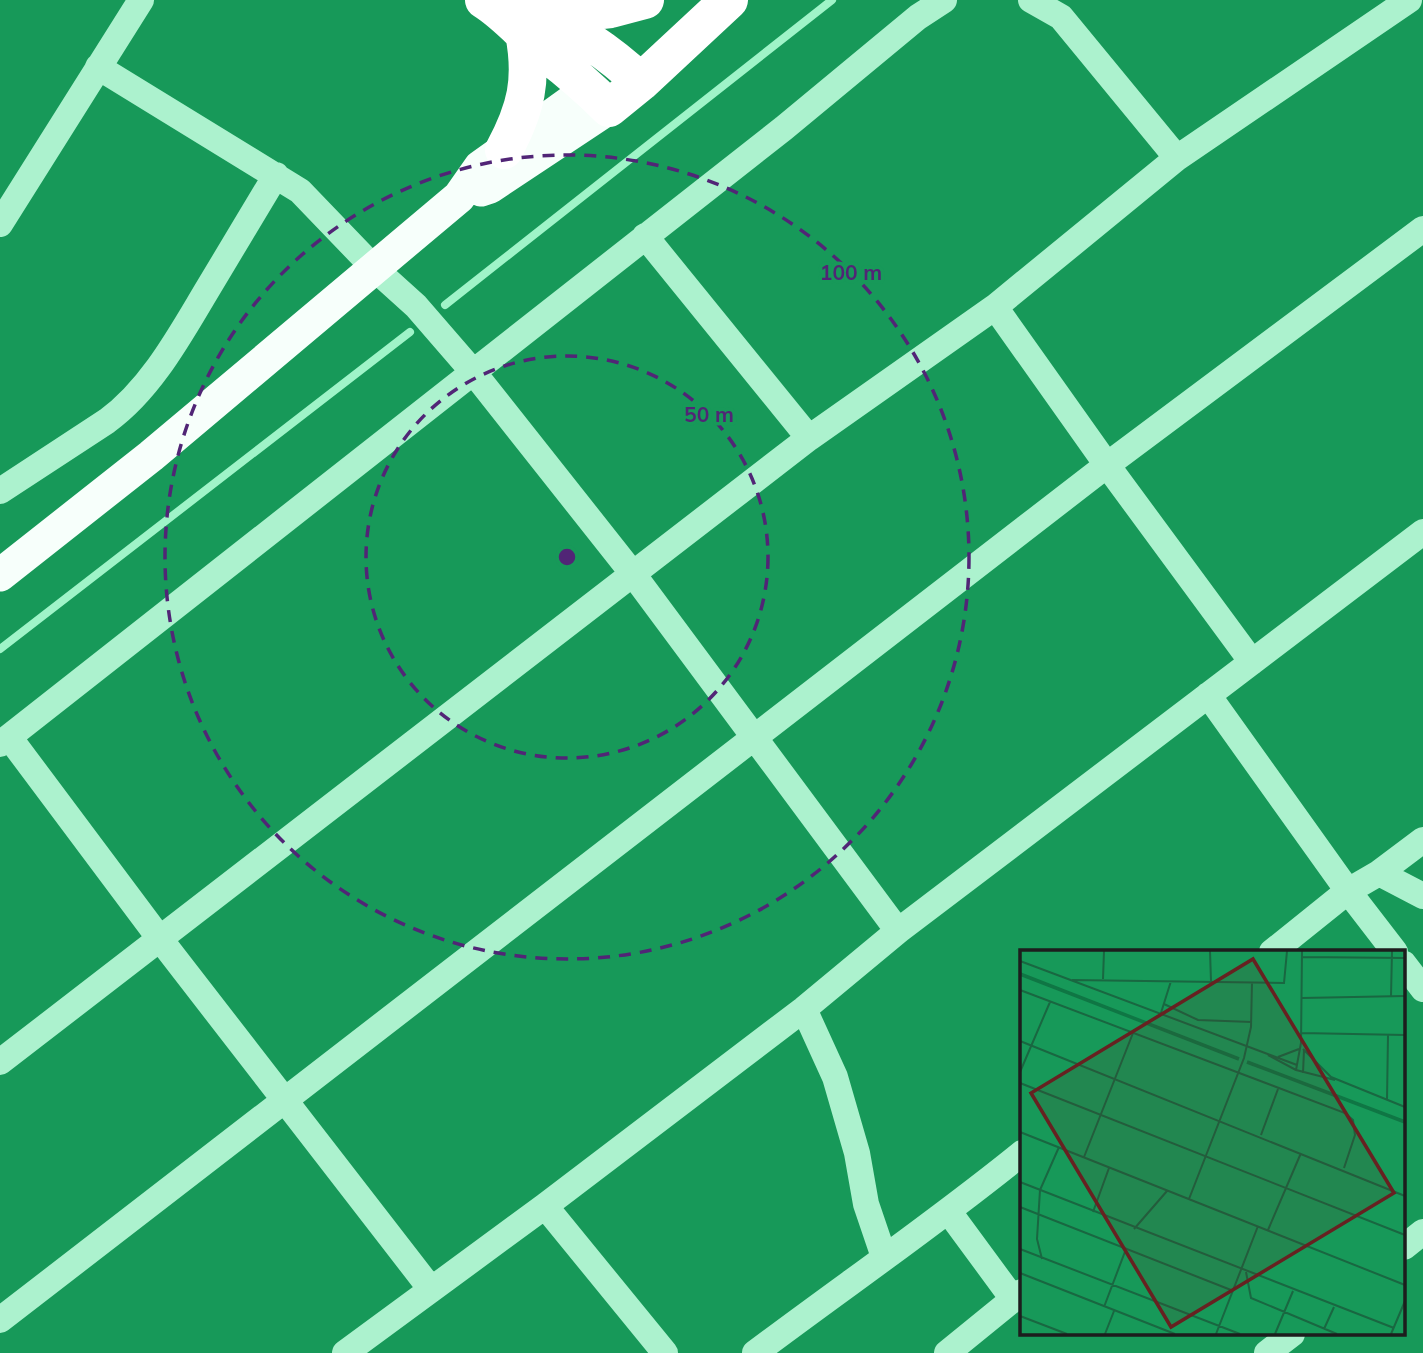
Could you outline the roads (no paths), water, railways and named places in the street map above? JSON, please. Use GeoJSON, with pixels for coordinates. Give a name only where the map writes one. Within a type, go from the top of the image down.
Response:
{"type":"FeatureCollection","features":[{"type":"Feature","properties":{"kind":"highway"},"geometry":{"type":"LineString","coordinates":[[512,16],[611,9],[645,0]]}},
{"type":"Feature","properties":{"kind":"highway"},"geometry":{"type":"LineString","coordinates":[[631,73],[699,0]]}},
{"type":"Feature","properties":{"kind":"highway"},"geometry":{"type":"LineString","coordinates":[[512,16],[600,98],[729,0]]}},
{"type":"Feature","properties":{"kind":"highway"},"geometry":{"type":"LineString","coordinates":[[512,16],[565,29],[631,73]]}},
{"type":"Feature","properties":{"kind":"highway"},"geometry":{"type":"LineString","coordinates":[[504,150],[522,113],[529,60],[512,16]]}},
{"type":"Feature","properties":{"kind":"main road"},"geometry":{"type":"LineString","coordinates":[[1,572],[151,456],[374,269],[459,197],[480,167],[504,150],[600,98]]}},
{"type":"Feature","properties":{"kind":"main road"},"geometry":{"type":"LineString","coordinates":[[459,197],[490,187],[600,98]]}},
{"type":"Feature","properties":{"kind":"street"},"geometry":{"type":"LineString","coordinates":[[0,224],[141,0]]}},
{"type":"Feature","properties":{"kind":"street"},"geometry":{"type":"LineString","coordinates":[[430,1288],[4,741],[784,128],[918,17],[944,0]]}},
{"type":"Feature","properties":{"kind":"street"},"geometry":{"type":"LineString","coordinates":[[1031,0],[1061,18],[1177,158]]}},
{"type":"Feature","properties":{"kind":"street"},"geometry":{"type":"LineString","coordinates":[[0,1062],[809,438],[995,307],[1177,158],[1409,0]]}},
{"type":"Feature","properties":{"kind":"street"},"geometry":{"type":"LineString","coordinates":[[98,67],[300,191],[374,269],[416,306],[474,373],[633,574],[898,931]]}},
{"type":"Feature","properties":{"kind":"street"},"geometry":{"type":"LineString","coordinates":[[0,491],[114,416],[136,394],[161,362],[192,314],[276,175]]}},
{"type":"Feature","properties":{"kind":"street"},"geometry":{"type":"LineString","coordinates":[[0,1320],[1107,465],[1423,229]]}},
{"type":"Feature","properties":{"kind":"street"},"geometry":{"type":"LineString","coordinates":[[645,236],[809,438]]}},
{"type":"Feature","properties":{"kind":"street"},"geometry":{"type":"LineString","coordinates":[[995,307],[1252,662]]}},
{"type":"Feature","properties":{"kind":"street"},"geometry":{"type":"LineString","coordinates":[[345,1353],[545,1206],[804,1009],[898,931],[1423,532]]}},
{"type":"Feature","properties":{"kind":"street"},"geometry":{"type":"LineString","coordinates":[[1208,695],[1393,950]]}},
{"type":"Feature","properties":{"kind":"street"},"geometry":{"type":"LineString","coordinates":[[1274,950],[1348,891],[1380,873],[1423,840]]}},
{"type":"Feature","properties":{"kind":"street"},"geometry":{"type":"LineString","coordinates":[[1380,873],[1423,896]]}},
{"type":"Feature","properties":{"kind":"street"},"geometry":{"type":"LineString","coordinates":[[1406,969],[1416,992]]}},
{"type":"Feature","properties":{"kind":"street"},"geometry":{"type":"LineString","coordinates":[[804,1009],[835,1077],[857,1153],[866,1204],[884,1257]]}},
{"type":"Feature","properties":{"kind":"street"},"geometry":{"type":"LineString","coordinates":[[755,1353],[949,1212],[1020,1155]]}},
{"type":"Feature","properties":{"kind":"street"},"geometry":{"type":"LineString","coordinates":[[545,1206],[665,1353]]}},
{"type":"Feature","properties":{"kind":"street"},"geometry":{"type":"LineString","coordinates":[[949,1212],[1018,1295],[952,1352]]}},
{"type":"Feature","properties":{"kind":"street"},"geometry":{"type":"LineString","coordinates":[[1406,1245],[1423,1232]]}},
{"type":"Feature","properties":{"kind":"street"},"geometry":{"type":"LineString","coordinates":[[1267,1353],[1289,1336]]}},
{"type":"Feature","properties":{"kind":"waterway"},"geometry":{"type":"LineString","coordinates":[[445,305],[832,0]]}},
{"type":"Feature","properties":{"kind":"waterway"},"geometry":{"type":"LineString","coordinates":[[0,649],[410,332]]}}]}
